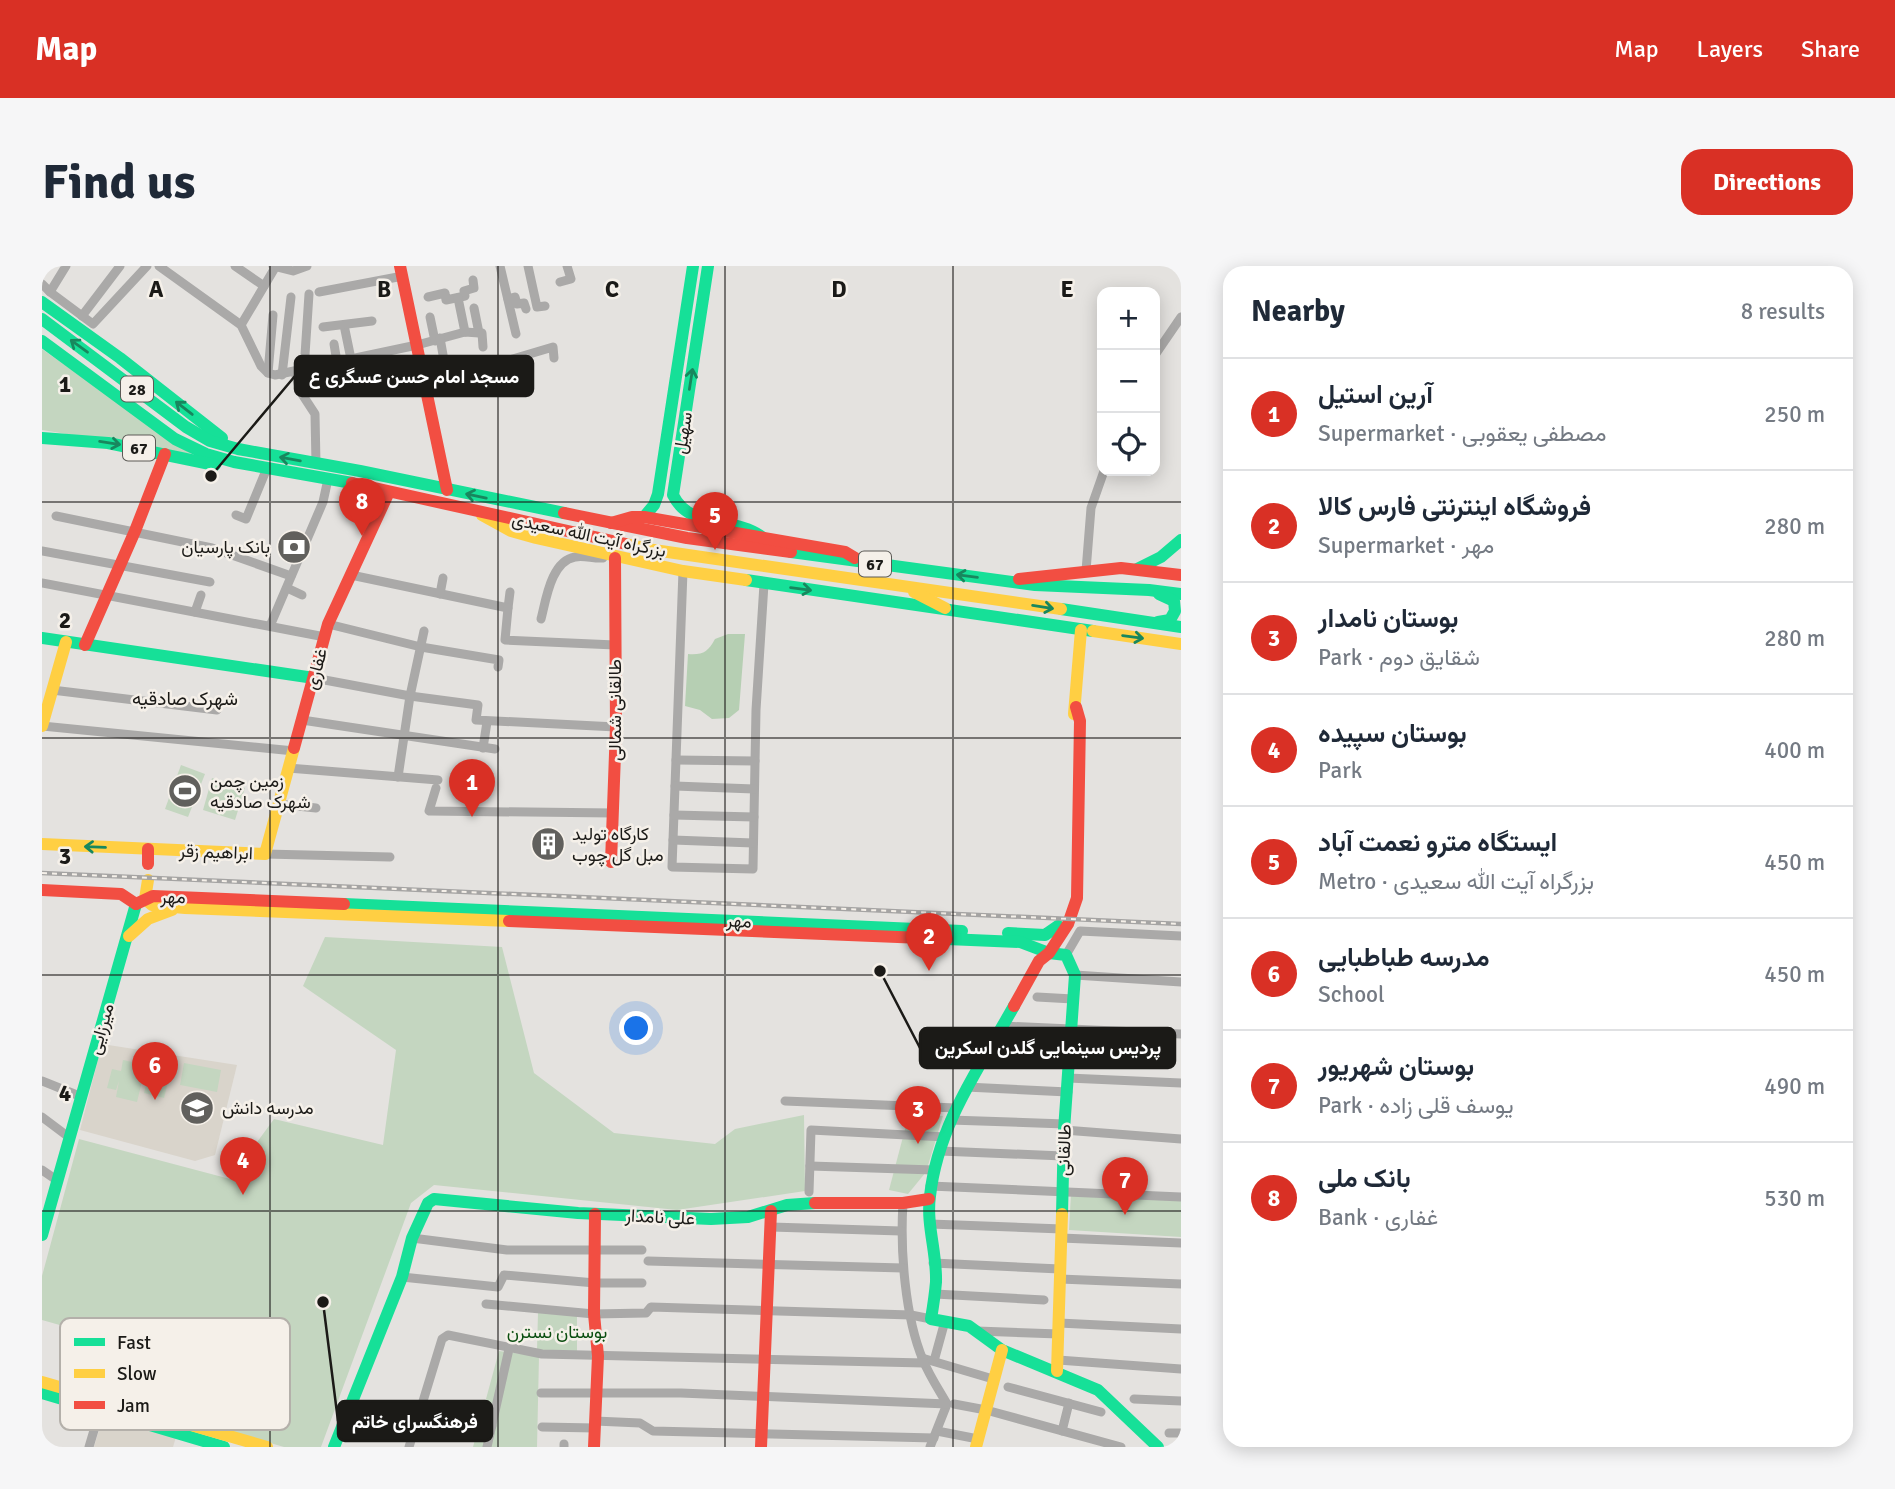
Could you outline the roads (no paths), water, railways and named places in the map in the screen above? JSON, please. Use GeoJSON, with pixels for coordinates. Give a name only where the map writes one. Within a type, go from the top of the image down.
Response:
{"type":"FeatureCollection","features":[{"type":"Feature","properties":{"kind":"main road","name":"سهیل"},"geometry":{"type":"LineString","coordinates":[[644,517],[654,505],[658,494],[693,266]]}},
{"type":"Feature","properties":{"kind":"main road","name":"سهیل"},"geometry":{"type":"LineString","coordinates":[[673,495],[708,266]]}},
{"type":"Feature","properties":{"kind":"main road"},"geometry":{"type":"LineString","coordinates":[[401,271],[447,490]]}},
{"type":"Feature","properties":{"kind":"main road"},"geometry":{"type":"LineString","coordinates":[[46,300],[124,353],[151,382],[238,449]]}},
{"type":"Feature","properties":{"kind":"main road","name":"28"},"geometry":{"type":"LineString","coordinates":[[42,319],[186,427],[211,441],[238,449]]}},
{"type":"Feature","properties":{"kind":"main road","name":"28"},"geometry":{"type":"LineString","coordinates":[[42,341],[175,439],[206,454],[234,462]]}},
{"type":"Feature","properties":{"kind":"main road"},"geometry":{"type":"LineString","coordinates":[[103,363],[151,382]]}},
{"type":"Feature","properties":{"kind":"main road","name":"بزرگراه آیت الله سعیدی"},"geometry":{"type":"LineString","coordinates":[[42,438],[68,437],[117,443],[222,466],[234,462],[328,479],[647,548],[1181,627]]}},
{"type":"Feature","properties":{"kind":"main road","name":"بزرگراه آیت الله سعیدی"},"geometry":{"type":"LineString","coordinates":[[238,449],[687,538],[1035,585],[1181,594]]}},
{"type":"Feature","properties":{"kind":"main road"},"geometry":{"type":"LineString","coordinates":[[85,645],[165,454]]}},
{"type":"Feature","properties":{"kind":"main road","name":"غفاری"},"geometry":{"type":"LineString","coordinates":[[265,854],[327,631],[390,492]]}},
{"type":"Feature","properties":{"kind":"main road"},"geometry":{"type":"LineString","coordinates":[[658,494],[659,498],[667,502],[673,495]]}},
{"type":"Feature","properties":{"kind":"main road"},"geometry":{"type":"LineString","coordinates":[[673,495],[676,504],[690,515],[747,527],[764,538]]}},
{"type":"Feature","properties":{"kind":"main road"},"geometry":{"type":"LineString","coordinates":[[475,511],[511,531],[645,564],[764,584],[1181,644]]}},
{"type":"Feature","properties":{"kind":"main road"},"geometry":{"type":"LineString","coordinates":[[610,524],[632,517],[644,517],[845,552],[862,562]]}},
{"type":"Feature","properties":{"kind":"main road"},"geometry":{"type":"LineString","coordinates":[[1137,569],[1161,557],[1181,540]]}},
{"type":"Feature","properties":{"kind":"main road"},"geometry":{"type":"LineString","coordinates":[[645,564],[647,548]]}},
{"type":"Feature","properties":{"kind":"main road","name":"طالقانی شمالی"},"geometry":{"type":"LineString","coordinates":[[611,862],[616,727],[615,558]]}},
{"type":"Feature","properties":{"kind":"main road"},"geometry":{"type":"LineString","coordinates":[[1002,581],[1086,571],[1137,569],[1181,575]]}},
{"type":"Feature","properties":{"kind":"main road"},"geometry":{"type":"LineString","coordinates":[[903,586],[945,608]]}},
{"type":"Feature","properties":{"kind":"main road"},"geometry":{"type":"LineString","coordinates":[[1148,623],[1170,620],[1175,615],[1176,608],[1174,601],[1149,590]]}},
{"type":"Feature","properties":{"kind":"main road"},"geometry":{"type":"LineString","coordinates":[[1063,925],[1071,897],[1073,876],[1072,721],[1076,706],[1081,630]]}},
{"type":"Feature","properties":{"kind":"main road"},"geometry":{"type":"LineString","coordinates":[[42,638],[314,678]]}},
{"type":"Feature","properties":{"kind":"main road"},"geometry":{"type":"LineString","coordinates":[[42,726],[66,642]]}},
{"type":"Feature","properties":{"kind":"main road"},"geometry":{"type":"LineString","coordinates":[[1076,706],[1080,721],[1077,898],[1063,925],[1040,949],[1003,1026],[965,1087],[950,1120],[930,1192],[935,1294],[931,1319],[969,1326],[1002,1350],[1023,1360],[1058,1366],[1098,1390],[1158,1447]]}},
{"type":"Feature","properties":{"kind":"main road","name":"ابراهیم زقر"},"geometry":{"type":"LineString","coordinates":[[42,844],[265,854]]}},
{"type":"Feature","properties":{"kind":"main road"},"geometry":{"type":"LineString","coordinates":[[148,849],[148,864]]}},
{"type":"Feature","properties":{"kind":"main road","name":"میرزایی"},"geometry":{"type":"LineString","coordinates":[[43,1228],[126,939],[148,880]]}},
{"type":"Feature","properties":{"kind":"main road","name":"مهر"},"geometry":{"type":"LineString","coordinates":[[42,890],[121,894],[152,905],[185,908],[690,923]]}},
{"type":"Feature","properties":{"kind":"main road","name":"مهر"},"geometry":{"type":"LineString","coordinates":[[140,901],[153,895],[899,933],[1020,942],[1040,949]]}},
{"type":"Feature","properties":{"kind":"main road"},"geometry":{"type":"LineString","coordinates":[[126,939],[141,924],[156,915],[185,908]]}},
{"type":"Feature","properties":{"kind":"main road"},"geometry":{"type":"LineString","coordinates":[[1040,949],[1066,955]]}},
{"type":"Feature","properties":{"kind":"main road","name":"طالقانی"},"geometry":{"type":"LineString","coordinates":[[1058,1366],[1063,1156],[1074,975],[1066,955]]}},
{"type":"Feature","properties":{"kind":"main road","name":"علی نامدار"},"geometry":{"type":"LineString","coordinates":[[412,1238],[428,1203],[434,1199],[595,1214],[730,1219],[803,1203],[903,1203],[930,1192]]}},
{"type":"Feature","properties":{"kind":"main road"},"geometry":{"type":"LineString","coordinates":[[761,1441],[766,1311],[771,1264],[771,1211]]}},
{"type":"Feature","properties":{"kind":"main road"},"geometry":{"type":"LineString","coordinates":[[594,1447],[598,1356],[594,1314],[595,1214]]}},
{"type":"Feature","properties":{"kind":"main road"},"geometry":{"type":"LineString","coordinates":[[334,1447],[401,1277],[412,1238]]}},
{"type":"Feature","properties":{"kind":"main road"},"geometry":{"type":"LineString","coordinates":[[977,1443],[1002,1350]]}},
{"type":"Feature","properties":{"kind":"main road"},"geometry":{"type":"LineString","coordinates":[[42,1382],[60,1389]]}},
{"type":"Feature","properties":{"kind":"main road"},"geometry":{"type":"LineString","coordinates":[[42,1393],[60,1396]]}},
{"type":"Feature","properties":{"kind":"main road"},"geometry":{"type":"LineString","coordinates":[[175,1430],[224,1447]]}},
{"type":"Feature","properties":{"kind":"main road"},"geometry":{"type":"LineString","coordinates":[[193,1430],[239,1443],[267,1447]]}},
{"type":"Feature","properties":{"kind":"street"},"geometry":{"type":"LineString","coordinates":[[46,300],[66,266]]}},
{"type":"Feature","properties":{"kind":"street"},"geometry":{"type":"LineString","coordinates":[[82,316],[120,266]]}},
{"type":"Feature","properties":{"kind":"street"},"geometry":{"type":"LineString","coordinates":[[46,300],[82,316],[93,324],[147,266]]}},
{"type":"Feature","properties":{"kind":"street"},"geometry":{"type":"LineString","coordinates":[[159,266],[241,325],[261,366],[268,373],[282,375],[465,332],[481,333]]}},
{"type":"Feature","properties":{"kind":"street"},"geometry":{"type":"LineString","coordinates":[[235,266],[264,286]]}},
{"type":"Feature","properties":{"kind":"street"},"geometry":{"type":"LineString","coordinates":[[241,325],[275,266],[293,271],[307,266]]}},
{"type":"Feature","properties":{"kind":"street"},"geometry":{"type":"LineString","coordinates":[[500,266],[510,293],[516,334]]}},
{"type":"Feature","properties":{"kind":"street"},"geometry":{"type":"LineString","coordinates":[[527,266],[537,307],[545,306]]}},
{"type":"Feature","properties":{"kind":"street"},"geometry":{"type":"LineString","coordinates":[[560,282],[571,279],[563,267]]}},
{"type":"Feature","properties":{"kind":"street"},"geometry":{"type":"LineString","coordinates":[[316,464],[315,414],[300,391],[299,371],[314,293],[401,271]]}},
{"type":"Feature","properties":{"kind":"street"},"geometry":{"type":"LineString","coordinates":[[428,297],[445,293],[446,300],[465,296],[464,290],[474,288],[473,279]]}},
{"type":"Feature","properties":{"kind":"street"},"geometry":{"type":"LineString","coordinates":[[42,284],[46,300]]}},
{"type":"Feature","properties":{"kind":"street"},"geometry":{"type":"LineString","coordinates":[[510,293],[517,304],[524,303],[526,309]]}},
{"type":"Feature","properties":{"kind":"street"},"geometry":{"type":"LineString","coordinates":[[282,375],[290,297]]}},
{"type":"Feature","properties":{"kind":"street"},"geometry":{"type":"LineString","coordinates":[[458,298],[465,332]]}},
{"type":"Feature","properties":{"kind":"street"},"geometry":{"type":"LineString","coordinates":[[474,308],[483,346]]}},
{"type":"Feature","properties":{"kind":"street"},"geometry":{"type":"LineString","coordinates":[[268,373],[273,315]]}},
{"type":"Feature","properties":{"kind":"street"},"geometry":{"type":"LineString","coordinates":[[430,317],[445,366],[466,362],[469,376],[494,364],[553,347],[554,358]]}},
{"type":"Feature","properties":{"kind":"street"},"geometry":{"type":"LineString","coordinates":[[1158,350],[1181,317]]}},
{"type":"Feature","properties":{"kind":"street"},"geometry":{"type":"LineString","coordinates":[[323,327],[372,321]]}},
{"type":"Feature","properties":{"kind":"street"},"geometry":{"type":"LineString","coordinates":[[344,325],[351,359]]}},
{"type":"Feature","properties":{"kind":"street"},"geometry":{"type":"LineString","coordinates":[[334,344],[337,362]]}},
{"type":"Feature","properties":{"kind":"street"},"geometry":{"type":"LineString","coordinates":[[494,364],[498,376]]}},
{"type":"Feature","properties":{"kind":"street"},"geometry":{"type":"LineString","coordinates":[[300,391],[334,382]]}},
{"type":"Feature","properties":{"kind":"street"},"geometry":{"type":"LineString","coordinates":[[236,515],[247,519],[267,468]]}},
{"type":"Feature","properties":{"kind":"street"},"geometry":{"type":"LineString","coordinates":[[1086,571],[1091,508],[1102,476]]}},
{"type":"Feature","properties":{"kind":"street"},"geometry":{"type":"LineString","coordinates":[[270,626],[323,502],[328,479]]}},
{"type":"Feature","properties":{"kind":"street"},"geometry":{"type":"LineString","coordinates":[[56,516],[212,548],[291,576]]}},
{"type":"Feature","properties":{"kind":"street"},"geometry":{"type":"LineString","coordinates":[[42,551],[210,582]]}},
{"type":"Feature","properties":{"kind":"street"},"geometry":{"type":"LineString","coordinates":[[541,619],[551,582],[565,561],[574,556],[615,558]]}},
{"type":"Feature","properties":{"kind":"street"},"geometry":{"type":"LineString","coordinates":[[683,571],[672,867],[753,869],[755,761],[764,584]]}},
{"type":"Feature","properties":{"kind":"street"},"geometry":{"type":"LineString","coordinates":[[351,575],[508,608]]}},
{"type":"Feature","properties":{"kind":"street"},"geometry":{"type":"LineString","coordinates":[[440,593],[443,578]]}},
{"type":"Feature","properties":{"kind":"street"},"geometry":{"type":"LineString","coordinates":[[42,583],[270,626],[327,631],[421,647],[498,664]]}},
{"type":"Feature","properties":{"kind":"street"},"geometry":{"type":"LineString","coordinates":[[287,588],[302,595]]}},
{"type":"Feature","properties":{"kind":"street"},"geometry":{"type":"LineString","coordinates":[[510,592],[505,640],[615,645]]}},
{"type":"Feature","properties":{"kind":"street"},"geometry":{"type":"LineString","coordinates":[[195,612],[201,596]]}},
{"type":"Feature","properties":{"kind":"street"},"geometry":{"type":"LineString","coordinates":[[398,776],[410,696],[424,631]]}},
{"type":"Feature","properties":{"kind":"street"},"geometry":{"type":"LineString","coordinates":[[314,678],[410,696],[478,705],[476,720],[487,722],[616,727]]}},
{"type":"Feature","properties":{"kind":"street"},"geometry":{"type":"LineString","coordinates":[[52,690],[217,710]]}},
{"type":"Feature","properties":{"kind":"street"},"geometry":{"type":"LineString","coordinates":[[302,720],[495,749]]}},
{"type":"Feature","properties":{"kind":"street"},"geometry":{"type":"LineString","coordinates":[[483,748],[487,722]]}},
{"type":"Feature","properties":{"kind":"street"},"geometry":{"type":"LineString","coordinates":[[42,726],[294,751]]}},
{"type":"Feature","properties":{"kind":"street"},"geometry":{"type":"LineString","coordinates":[[676,760],[755,761]]}},
{"type":"Feature","properties":{"kind":"street"},"geometry":{"type":"LineString","coordinates":[[288,768],[398,776],[437,784],[429,811],[613,813]]}},
{"type":"Feature","properties":{"kind":"street"},"geometry":{"type":"LineString","coordinates":[[675,786],[754,789]]}},
{"type":"Feature","properties":{"kind":"street"},"geometry":{"type":"LineString","coordinates":[[278,804],[316,808]]}},
{"type":"Feature","properties":{"kind":"street"},"geometry":{"type":"LineString","coordinates":[[674,815],[754,817]]}},
{"type":"Feature","properties":{"kind":"street"},"geometry":{"type":"LineString","coordinates":[[673,840],[753,843]]}},
{"type":"Feature","properties":{"kind":"street","name":"ابراهیم زقر"},"geometry":{"type":"LineString","coordinates":[[265,854],[390,857]]}},
{"type":"Feature","properties":{"kind":"street"},"geometry":{"type":"LineString","coordinates":[[1066,955],[1080,931],[1181,936]]}},
{"type":"Feature","properties":{"kind":"street"},"geometry":{"type":"LineString","coordinates":[[1074,975],[1181,982]]}},
{"type":"Feature","properties":{"kind":"street"},"geometry":{"type":"LineString","coordinates":[[1037,997],[1073,999]]}},
{"type":"Feature","properties":{"kind":"street"},"geometry":{"type":"LineString","coordinates":[[1003,1026],[1181,1034]]}},
{"type":"Feature","properties":{"kind":"street"},"geometry":{"type":"LineString","coordinates":[[985,1055],[1069,1061]]}},
{"type":"Feature","properties":{"kind":"street"},"geometry":{"type":"LineString","coordinates":[[1068,1078],[1181,1083]]}},
{"type":"Feature","properties":{"kind":"street"},"geometry":{"type":"LineString","coordinates":[[42,1080],[82,1097]]}},
{"type":"Feature","properties":{"kind":"street"},"geometry":{"type":"LineString","coordinates":[[965,1087],[1068,1092]]}},
{"type":"Feature","properties":{"kind":"street"},"geometry":{"type":"LineString","coordinates":[[785,1101],[956,1108]]}},
{"type":"Feature","properties":{"kind":"street"},"geometry":{"type":"LineString","coordinates":[[42,1117],[70,1138]]}},
{"type":"Feature","properties":{"kind":"street"},"geometry":{"type":"LineString","coordinates":[[950,1120],[1065,1127],[1181,1139]]}},
{"type":"Feature","properties":{"kind":"street"},"geometry":{"type":"LineString","coordinates":[[809,1192],[811,1130],[945,1137]]}},
{"type":"Feature","properties":{"kind":"street"},"geometry":{"type":"LineString","coordinates":[[940,1151],[1063,1156]]}},
{"type":"Feature","properties":{"kind":"street"},"geometry":{"type":"LineString","coordinates":[[810,1166],[934,1170]]}},
{"type":"Feature","properties":{"kind":"street"},"geometry":{"type":"LineString","coordinates":[[42,1170],[58,1181]]}},
{"type":"Feature","properties":{"kind":"street"},"geometry":{"type":"LineString","coordinates":[[930,1192],[1063,1191],[1181,1197]]}},
{"type":"Feature","properties":{"kind":"street"},"geometry":{"type":"LineString","coordinates":[[903,1203],[903,1268],[911,1315],[923,1360],[950,1404]]}},
{"type":"Feature","properties":{"kind":"street"},"geometry":{"type":"LineString","coordinates":[[930,1224],[1181,1243]]}},
{"type":"Feature","properties":{"kind":"street"},"geometry":{"type":"LineString","coordinates":[[771,1227],[901,1231]]}},
{"type":"Feature","properties":{"kind":"street"},"geometry":{"type":"LineString","coordinates":[[412,1238],[507,1250],[642,1250]]}},
{"type":"Feature","properties":{"kind":"street"},"geometry":{"type":"LineString","coordinates":[[648,1261],[903,1268]]}},
{"type":"Feature","properties":{"kind":"street"},"geometry":{"type":"LineString","coordinates":[[933,1263],[1181,1284]]}},
{"type":"Feature","properties":{"kind":"street"},"geometry":{"type":"LineString","coordinates":[[401,1277],[498,1287],[504,1275],[594,1283],[642,1283]]}},
{"type":"Feature","properties":{"kind":"street"},"geometry":{"type":"LineString","coordinates":[[935,1294],[1044,1300]]}},
{"type":"Feature","properties":{"kind":"street"},"geometry":{"type":"LineString","coordinates":[[486,1304],[594,1314],[646,1313],[651,1307],[911,1315],[931,1319]]}},
{"type":"Feature","properties":{"kind":"street"},"geometry":{"type":"LineString","coordinates":[[934,1361],[945,1321]]}},
{"type":"Feature","properties":{"kind":"street"},"geometry":{"type":"LineString","coordinates":[[976,1331],[1181,1329]]}},
{"type":"Feature","properties":{"kind":"street"},"geometry":{"type":"LineString","coordinates":[[409,1447],[442,1339],[452,1335],[542,1354],[923,1360],[993,1379]]}},
{"type":"Feature","properties":{"kind":"street"},"geometry":{"type":"LineString","coordinates":[[486,1447],[509,1349]]}},
{"type":"Feature","properties":{"kind":"street"},"geometry":{"type":"LineString","coordinates":[[1058,1366],[1181,1368]]}},
{"type":"Feature","properties":{"kind":"street"},"geometry":{"type":"LineString","coordinates":[[1008,1387],[1101,1412]]}},
{"type":"Feature","properties":{"kind":"street"},"geometry":{"type":"LineString","coordinates":[[541,1393],[763,1395],[950,1404],[986,1410],[1122,1447]]}},
{"type":"Feature","properties":{"kind":"street"},"geometry":{"type":"LineString","coordinates":[[1135,1399],[1181,1401]]}},
{"type":"Feature","properties":{"kind":"street"},"geometry":{"type":"LineString","coordinates":[[1062,1431],[1069,1403]]}},
{"type":"Feature","properties":{"kind":"street"},"geometry":{"type":"LineString","coordinates":[[934,1439],[950,1404]]}},
{"type":"Feature","properties":{"kind":"street"},"geometry":{"type":"LineString","coordinates":[[455,1415],[492,1426]]}},
{"type":"Feature","properties":{"kind":"street"},"geometry":{"type":"LineString","coordinates":[[542,1427],[640,1423],[653,1431],[761,1441],[934,1439],[977,1443]]}},
{"type":"Feature","properties":{"kind":"street"},"geometry":{"type":"LineString","coordinates":[[89,1447],[94,1430]]}},
{"type":"Feature","properties":{"kind":"street"},"geometry":{"type":"LineString","coordinates":[[1169,1433],[1181,1433]]}},
{"type":"Feature","properties":{"kind":"railway"},"geometry":{"type":"LineString","coordinates":[[42,873],[1181,924]]}},
{"type":"Feature","properties":{"kind":"place","name":"مسجد امام حسن عسگری ع"},"geometry":{"type":"Point","coordinates":[211,476]}},
{"type":"Feature","properties":{"kind":"place","name":"بانک ملی"},"geometry":{"type":"Point","coordinates":[362,536]}},
{"type":"Feature","properties":{"kind":"place","name":"بانک پارسیان"},"geometry":{"type":"Point","coordinates":[294,547]}},
{"type":"Feature","properties":{"kind":"place","name":"ایستگاه مترو نعمت آباد"},"geometry":{"type":"Point","coordinates":[715,550]}},
{"type":"Feature","properties":{"kind":"place","name":"زمین چمن شهرک صادقیه"},"geometry":{"type":"Point","coordinates":[185,791]}},
{"type":"Feature","properties":{"kind":"place","name":"آرین استیل"},"geometry":{"type":"Point","coordinates":[472,817]}},
{"type":"Feature","properties":{"kind":"place","name":"کارگاه تولید مبل گل چوب"},"geometry":{"type":"Point","coordinates":[548,844]}},
{"type":"Feature","properties":{"kind":"place","name":"پردیس سینمایی گلدن اسکرین"},"geometry":{"type":"Point","coordinates":[880,971]}},
{"type":"Feature","properties":{"kind":"place","name":"فروشگاه اینترنتی فارس کالا"},"geometry":{"type":"Point","coordinates":[929,971]}},
{"type":"Feature","properties":{"kind":"place","name":"مدرسه طباطبایی"},"geometry":{"type":"Point","coordinates":[155,1100]}},
{"type":"Feature","properties":{"kind":"place","name":"مدرسه دانش"},"geometry":{"type":"Point","coordinates":[197,1108]}},
{"type":"Feature","properties":{"kind":"place","name":"بوستان نامدار"},"geometry":{"type":"Point","coordinates":[918,1144]}},
{"type":"Feature","properties":{"kind":"place","name":"بوستان سپیده"},"geometry":{"type":"Point","coordinates":[243,1195]}},
{"type":"Feature","properties":{"kind":"place","name":"بوستان شهریور"},"geometry":{"type":"Point","coordinates":[1125,1215]}},
{"type":"Feature","properties":{"kind":"place","name":"فرهنگسرای خاتم"},"geometry":{"type":"Point","coordinates":[323,1302]}},
{"type":"Feature","properties":{"kind":"district","name":"شهرک صادقیه"},"geometry":{"type":"Point","coordinates":[185,698]}},
{"type":"Feature","properties":{"kind":"park label","name":"بوستان نسترن"},"geometry":{"type":"Point","coordinates":[557,1332]}}]}
